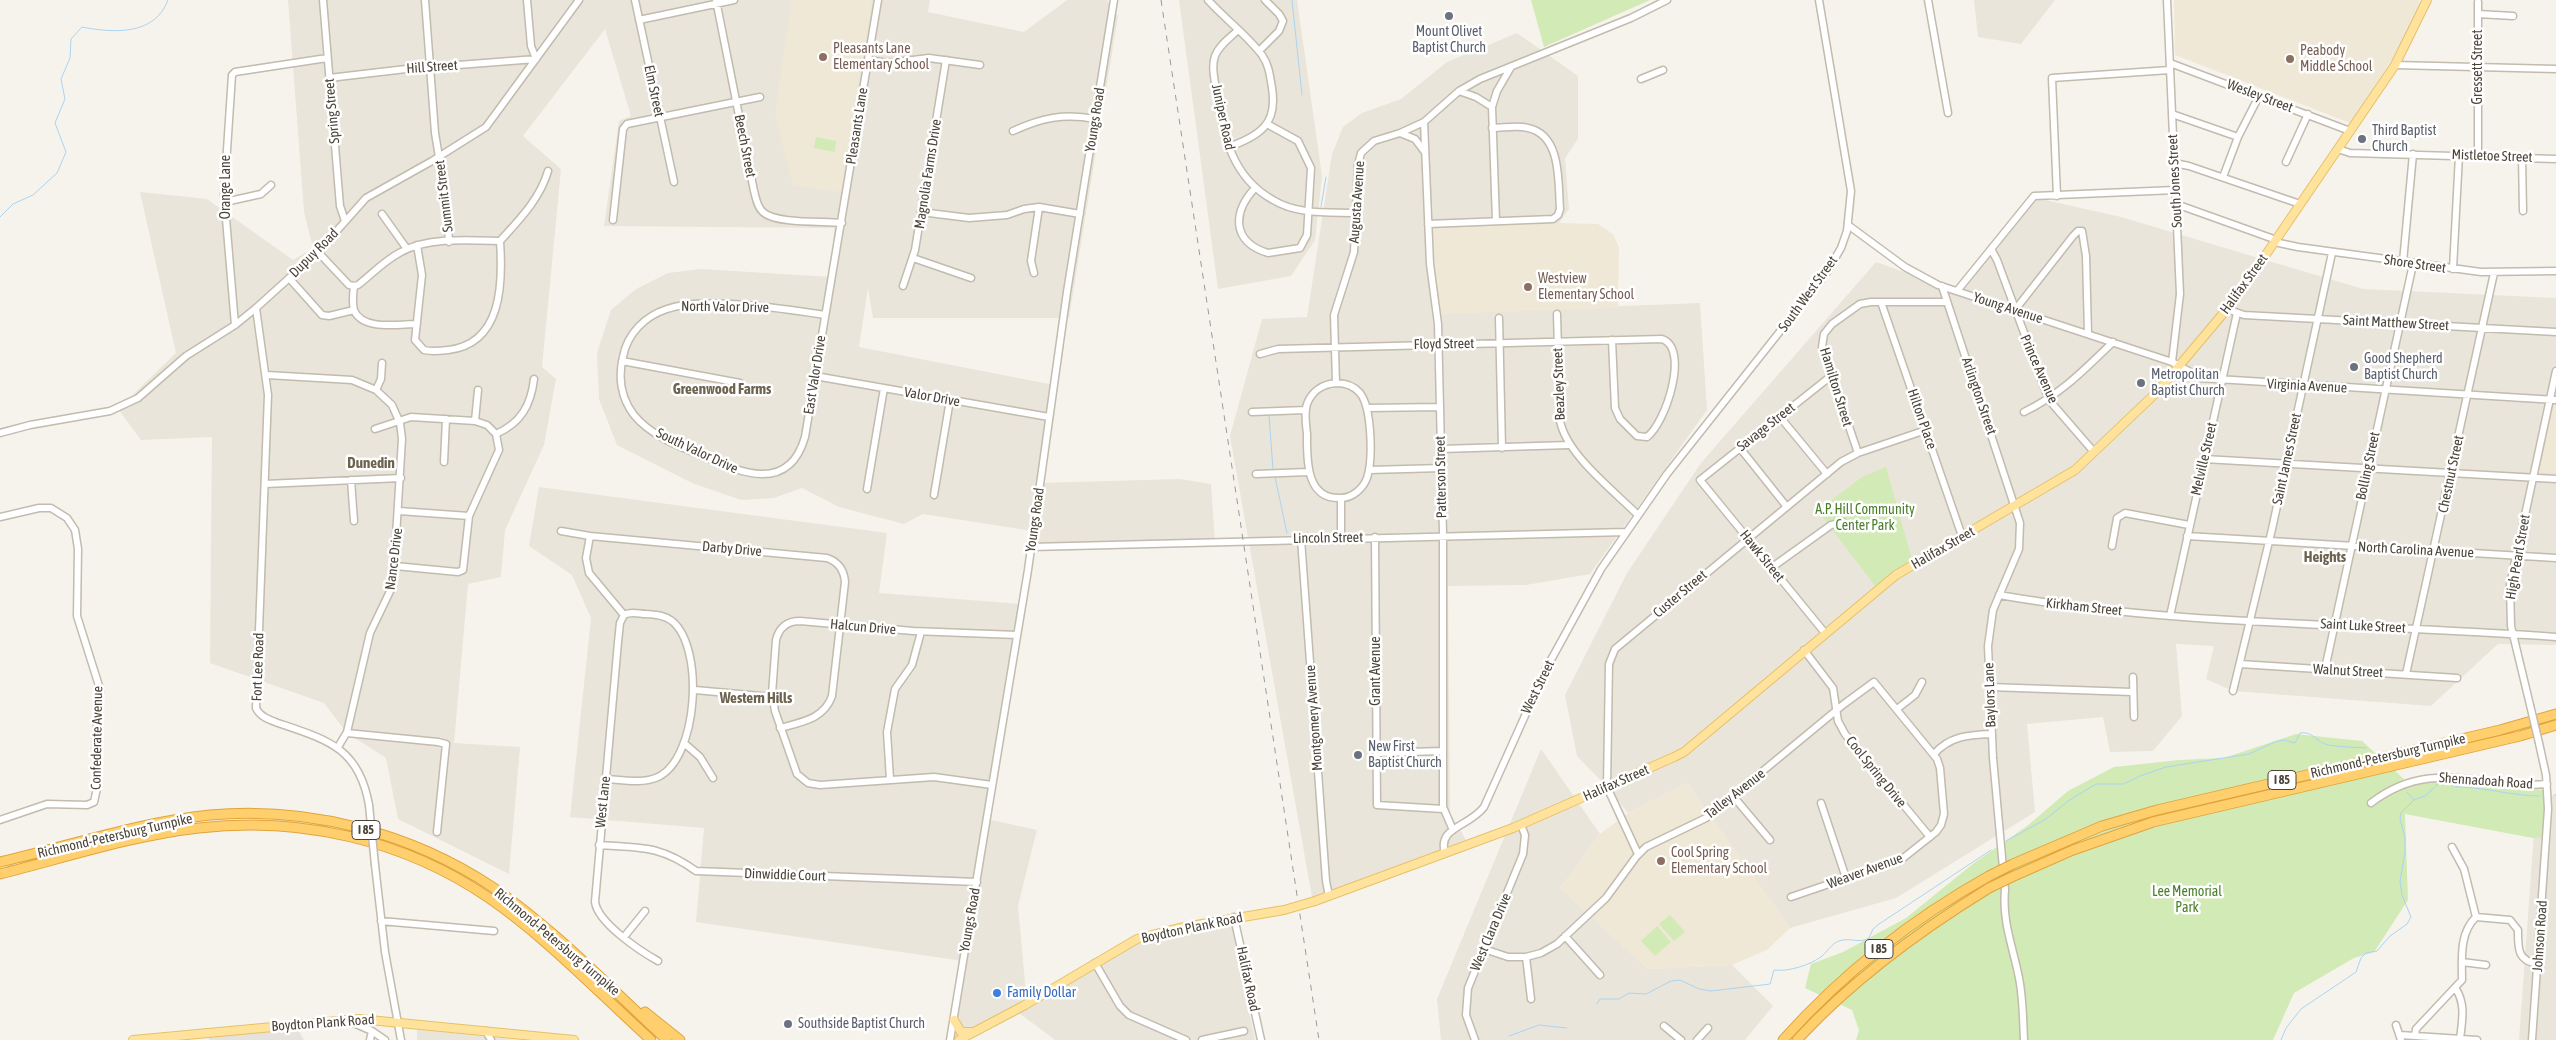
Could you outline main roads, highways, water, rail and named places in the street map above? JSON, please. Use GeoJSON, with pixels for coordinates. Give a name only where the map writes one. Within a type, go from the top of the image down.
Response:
{"type":"FeatureCollection","features":[{"type":"Feature","properties":{"kind":"highway","name":"Richmond-Petersburg Turnpike"},"geometry":{"type":"LineString","coordinates":[[1783,1040],[1831,990],[1869,957],[1933,910],[1989,876],[2013,864],[2102,826],[2157,810],[2500,730],[2556,714]]}},
{"type":"Feature","properties":{"kind":"highway","name":"Richmond-Petersburg Turnpike"},"geometry":{"type":"LineString","coordinates":[[1797,1040],[1846,992],[1894,951],[1989,888],[2073,850],[2152,822],[2520,736],[2556,725]]}},
{"type":"Feature","properties":{"kind":"highway","name":"Richmond-Petersburg Turnpike"},"geometry":{"type":"LineString","coordinates":[[0,862],[192,818],[264,813],[322,819],[399,840],[457,866],[514,903],[607,983],[668,1040]]}},
{"type":"Feature","properties":{"kind":"highway","name":"Richmond-Petersburg Turnpike"},"geometry":{"type":"LineString","coordinates":[[0,874],[197,828],[272,825],[318,830],[360,839],[434,866],[491,899],[530,930],[651,1040]]}},
{"type":"Feature","properties":{"kind":"highway"},"geometry":{"type":"LineString","coordinates":[[607,983],[680,1040]]}},
{"type":"Feature","properties":{"kind":"main road","name":"Halifax Street"},"geometry":{"type":"LineString","coordinates":[[1300,905],[1504,832],[1684,752],[1896,575],[2063,478],[2094,452],[2180,367],[2227,309],[2395,65],[2427,0]]}},
{"type":"Feature","properties":{"kind":"main road","name":"Boydton Plank Road"},"geometry":{"type":"LineString","coordinates":[[959,1040],[976,1032],[1125,945],[1148,936],[1234,917],[1284,910],[1300,905]]}},
{"type":"Feature","properties":{"kind":"main road","name":"Boydton Plank Road"},"geometry":{"type":"LineString","coordinates":[[133,1040],[345,1020],[398,1021],[574,1040]]}},
{"type":"Feature","properties":{"kind":"main road"},"geometry":{"type":"LineString","coordinates":[[954,1020],[961,1032],[976,1032]]}},
{"type":"Feature","properties":{"kind":"waterway"},"geometry":{"type":"LineString","coordinates":[[0,217],[13,204],[33,195],[57,173],[66,152],[55,123],[65,99],[61,79],[70,58],[71,39],[82,27],[119,31],[143,26],[162,12],[168,0]]}},
{"type":"Feature","properties":{"kind":"waterway"},"geometry":{"type":"LineString","coordinates":[[1292,0],[1302,95]]}},
{"type":"Feature","properties":{"kind":"waterway"},"geometry":{"type":"LineString","coordinates":[[1321,207],[1326,177]]}},
{"type":"Feature","properties":{"kind":"waterway"},"geometry":{"type":"LineString","coordinates":[[1269,416],[1273,469]]}},
{"type":"Feature","properties":{"kind":"waterway"},"geometry":{"type":"LineString","coordinates":[[1275,477],[1287,533]]}},
{"type":"Feature","properties":{"kind":"waterway"},"geometry":{"type":"LineString","coordinates":[[2006,841],[2046,819],[2068,801],[2096,784],[2124,784],[2166,767],[2249,754],[2284,740],[2295,743],[2300,733],[2308,733],[2329,745],[2366,748]]}},
{"type":"Feature","properties":{"kind":"waterway"},"geometry":{"type":"LineString","coordinates":[[2407,792],[2414,800],[2425,796],[2439,783],[2520,795],[2540,796]]}},
{"type":"Feature","properties":{"kind":"waterway"},"geometry":{"type":"LineString","coordinates":[[2281,1040],[2286,1028],[2301,1009],[2356,972],[2361,958],[2366,953],[2377,951],[2390,936],[2407,924],[2411,917],[2402,895],[2400,881],[2405,853],[2405,837],[2400,819],[2401,813],[2414,800]]}},
{"type":"Feature","properties":{"kind":"waterway"},"geometry":{"type":"LineString","coordinates":[[1597,1004],[1600,999],[1619,999],[1629,993],[1646,994],[1671,981],[1680,980],[1699,989],[1711,991],[1770,984],[1774,970],[1792,969],[1806,965],[1822,956],[1836,942],[1865,940],[1869,938],[1873,929],[1879,924],[1991,850]]}},
{"type":"Feature","properties":{"kind":"waterway"},"geometry":{"type":"LineString","coordinates":[[1509,1036],[1539,1025],[1567,1028]]}},
{"type":"Feature","properties":{"kind":"railway"},"geometry":{"type":"LineString","coordinates":[[1161,0],[1319,1040]]}},
{"type":"Feature","properties":{"kind":"place","name":"Mount Olivet Baptist Church"},"geometry":{"type":"Point","coordinates":[1449,16]}},
{"type":"Feature","properties":{"kind":"place","name":"Pleasants Lane Elementary School"},"geometry":{"type":"Point","coordinates":[823,57]}},
{"type":"Feature","properties":{"kind":"place","name":"Peabody Middle School"},"geometry":{"type":"Point","coordinates":[2290,59]}},
{"type":"Feature","properties":{"kind":"place","name":"Third Baptist Church"},"geometry":{"type":"Point","coordinates":[2362,139]}},
{"type":"Feature","properties":{"kind":"place","name":"Westview Elementary School"},"geometry":{"type":"Point","coordinates":[1528,287]}},
{"type":"Feature","properties":{"kind":"place","name":"Good Shepherd Baptist Church"},"geometry":{"type":"Point","coordinates":[2354,367]}},
{"type":"Feature","properties":{"kind":"place","name":"Metropolitan Baptist Church"},"geometry":{"type":"Point","coordinates":[2141,383]}},
{"type":"Feature","properties":{"kind":"place","name":"New First Baptist Church"},"geometry":{"type":"Point","coordinates":[1358,755]}},
{"type":"Feature","properties":{"kind":"place","name":"Cool Spring Elementary School"},"geometry":{"type":"Point","coordinates":[1661,861]}},
{"type":"Feature","properties":{"kind":"place","name":"Family Dollar"},"geometry":{"type":"Point","coordinates":[997,993]}},
{"type":"Feature","properties":{"kind":"place","name":"Southside Baptist Church"},"geometry":{"type":"Point","coordinates":[788,1024]}},
{"type":"Feature","properties":{"kind":"district","name":"Greenwood Farms"},"geometry":{"type":"Point","coordinates":[722,389]}},
{"type":"Feature","properties":{"kind":"district","name":"Dunedin"},"geometry":{"type":"Point","coordinates":[371,463]}},
{"type":"Feature","properties":{"kind":"district","name":"Heights"},"geometry":{"type":"Point","coordinates":[2325,557]}},
{"type":"Feature","properties":{"kind":"district","name":"Western Hills"},"geometry":{"type":"Point","coordinates":[756,698]}},
{"type":"Feature","properties":{"kind":"park label","name":"A.P. Hill Community Center Park"},"geometry":{"type":"Point","coordinates":[1865,518]}},
{"type":"Feature","properties":{"kind":"park label","name":"Lee Memorial Park"},"geometry":{"type":"Point","coordinates":[2187,900]}}]}
